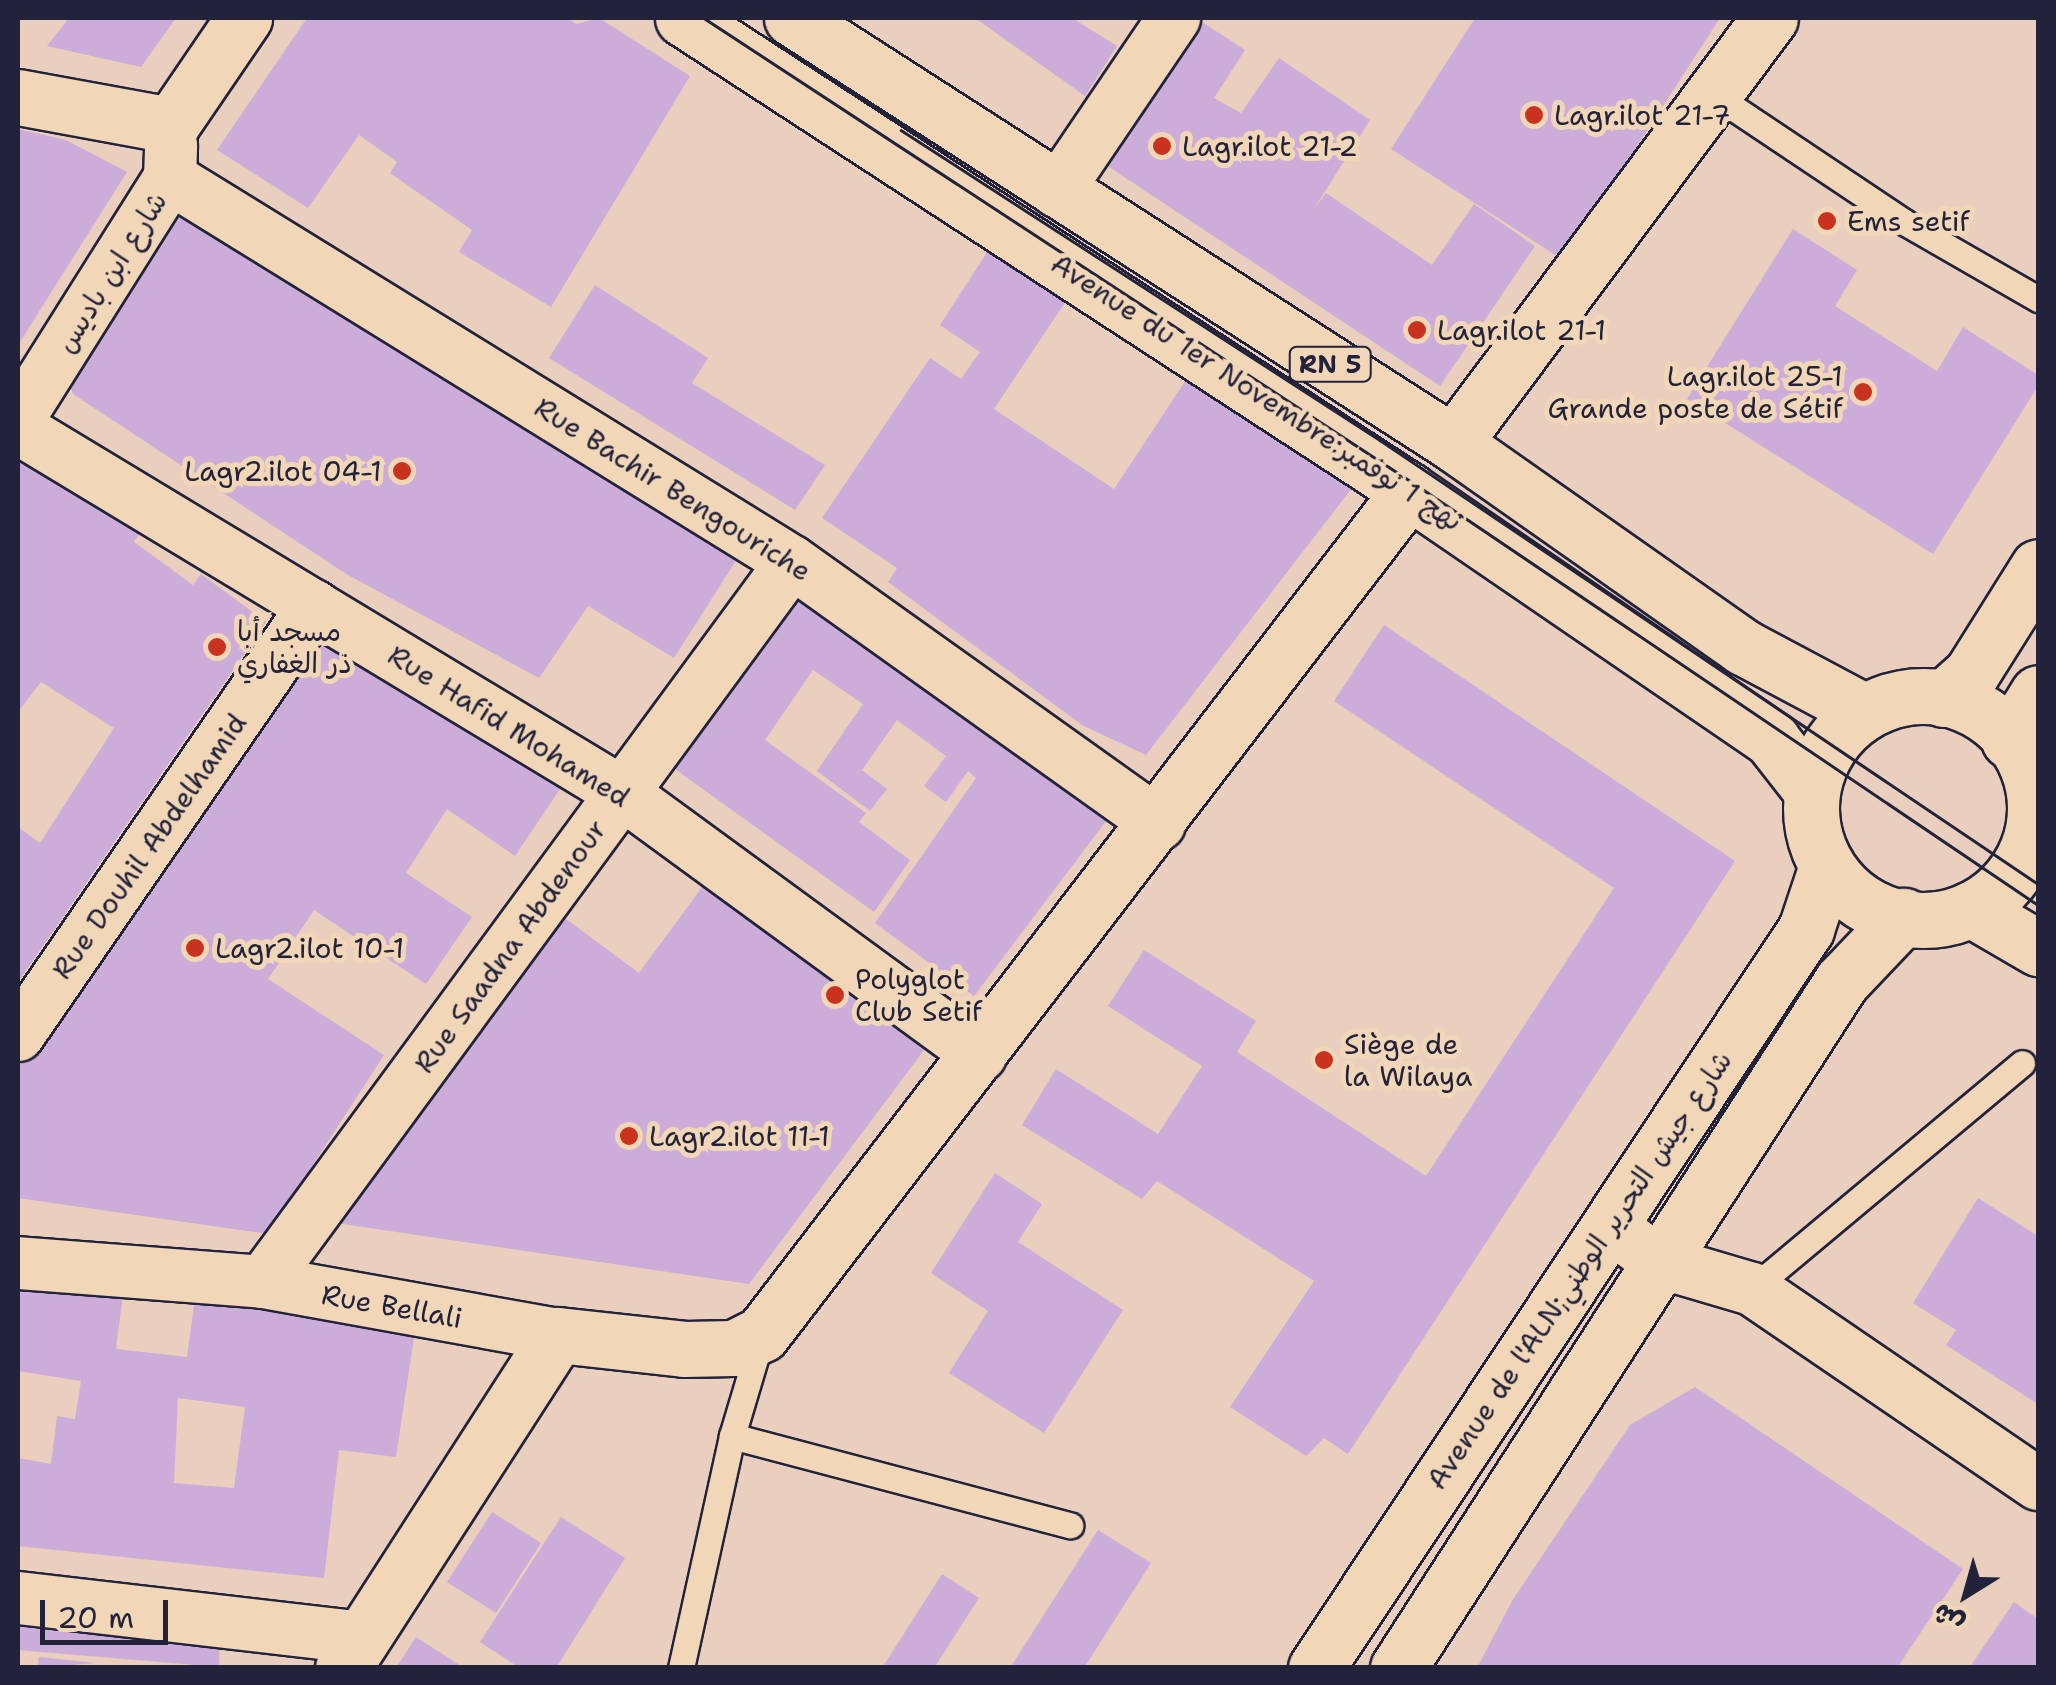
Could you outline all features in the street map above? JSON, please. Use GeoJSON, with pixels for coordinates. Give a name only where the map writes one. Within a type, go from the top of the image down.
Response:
{"type":"FeatureCollection","features":[{"type":"Feature","properties":{"kind":"main road","name":"شارع ابن باديس"},"geometry":{"type":"LineString","coordinates":[[171,152],[244,18]]}},
{"type":"Feature","properties":{"kind":"main road","name":"Avenue du 1er Novembre;نهج 1 نوفمبر"},"geometry":{"type":"LineString","coordinates":[[684,18],[1409,491],[1772,740],[1812,790]]}},
{"type":"Feature","properties":{"kind":"main road","name":"RN 5"},"geometry":{"type":"LineString","coordinates":[[792,18],[1453,443],[1742,648],[1865,712]]}},
{"type":"Feature","properties":{"kind":"main road"},"geometry":{"type":"LineString","coordinates":[[1453,443],[1770,18]]}},
{"type":"Feature","properties":{"kind":"main road"},"geometry":{"type":"LineString","coordinates":[[18,97],[171,152]]}},
{"type":"Feature","properties":{"kind":"main road"},"geometry":{"type":"LineString","coordinates":[[762,1334],[1160,824],[1409,491]]}},
{"type":"Feature","properties":{"kind":"main road"},"geometry":{"type":"LineString","coordinates":[[1943,699],[1971,674],[2038,566]]}},
{"type":"Feature","properties":{"kind":"main road"},"geometry":{"type":"LineString","coordinates":[[2026,766],[1980,713],[1943,699],[1903,698],[1865,712],[1830,745],[1812,790],[1812,829],[1826,866],[1859,901],[1904,916],[1938,918],[1971,909],[2006,885],[2026,854],[2036,815],[2026,766],[2038,694]]}},
{"type":"Feature","properties":{"kind":"main road","name":"Avenue de l'ALN;شارع جيش التحرير الوطني"},"geometry":{"type":"LineString","coordinates":[[1316,1668],[1806,930],[1826,866]]}},
{"type":"Feature","properties":{"kind":"main road"},"geometry":{"type":"LineString","coordinates":[[1971,909],[2038,948]]}},
{"type":"Feature","properties":{"kind":"main road","name":"Avenue de l'ALN;شارع جيش التحرير الوطني"},"geometry":{"type":"LineString","coordinates":[[1398,1668],[1842,981],[1904,916]]}},
{"type":"Feature","properties":{"kind":"main road","name":"Rue Bellali"},"geometry":{"type":"LineString","coordinates":[[558,1336],[717,1348],[762,1334]]}},
{"type":"Feature","properties":{"kind":"main road"},"geometry":{"type":"LineString","coordinates":[[353,1653],[558,1336]]}},
{"type":"Feature","properties":{"kind":"street"},"geometry":{"type":"LineString","coordinates":[[1057,191],[1174,18]]}},
{"type":"Feature","properties":{"kind":"street","name":"شارع ابن باديس"},"geometry":{"type":"LineString","coordinates":[[18,419],[171,152]]}},
{"type":"Feature","properties":{"kind":"street","name":"Rue Bachir Bengouriche"},"geometry":{"type":"LineString","coordinates":[[171,152],[792,562],[1160,824]]}},
{"type":"Feature","properties":{"kind":"street","name":"Rue Hafid Mohamed"},"geometry":{"type":"LineString","coordinates":[[18,428],[622,793],[980,1055]]}},
{"type":"Feature","properties":{"kind":"street","name":"Rue Saadna Abdenour"},"geometry":{"type":"LineString","coordinates":[[263,1282],[792,562]]}},
{"type":"Feature","properties":{"kind":"street","name":"Rue Douhil Abdelhamid"},"geometry":{"type":"LineString","coordinates":[[18,1036],[314,606]]}},
{"type":"Feature","properties":{"kind":"street"},"geometry":{"type":"LineString","coordinates":[[1609,1224],[1658,1261],[1752,1289],[2038,1484]]}},
{"type":"Feature","properties":{"kind":"street","name":"Rue Bellali"},"geometry":{"type":"LineString","coordinates":[[18,1263],[263,1282],[558,1336]]}},
{"type":"Feature","properties":{"kind":"street"},"geometry":{"type":"LineString","coordinates":[[18,1598],[353,1653]]}},
{"type":"Feature","properties":{"kind":"lane"},"geometry":{"type":"LineString","coordinates":[[1713,94],[1904,222],[2038,299]]}},
{"type":"Feature","properties":{"kind":"lane"},"geometry":{"type":"LineString","coordinates":[[1752,1289],[2022,1063]]}},
{"type":"Feature","properties":{"kind":"lane"},"geometry":{"type":"LineString","coordinates":[[681,1668],[732,1436],[762,1334]]}},
{"type":"Feature","properties":{"kind":"lane"},"geometry":{"type":"LineString","coordinates":[[732,1436],[1070,1525]]}},
{"type":"Feature","properties":{"kind":"building"},"geometry":{"type":"Polygon","coordinates":[[[69,18],[176,18],[141,67],[47,46],[69,18]]]}},
{"type":"Feature","properties":{"kind":"building"},"geometry":{"type":"Polygon","coordinates":[[[307,18],[567,18],[576,24],[599,18],[690,76],[551,307],[459,252],[472,230],[390,173],[397,162],[359,135],[308,208],[217,150],[307,18]]]}},
{"type":"Feature","properties":{"kind":"building"},"geometry":{"type":"Polygon","coordinates":[[[975,18],[1072,18],[1117,46],[1085,96],[975,18]]]}},
{"type":"Feature","properties":{"kind":"building"},"geometry":{"type":"Polygon","coordinates":[[[1196,18],[1245,50],[1214,98],[1241,113],[1279,58],[1370,120],[1312,212],[1326,193],[1432,265],[1474,204],[1535,246],[1440,386],[1100,161],[1196,18]]]}},
{"type":"Feature","properties":{"kind":"building","name":"Lagr.ilot 21-7"},"geometry":{"type":"Polygon","coordinates":[[[1475,18],[1720,18],[1563,260],[1391,149],[1475,18]]]}},
{"type":"Feature","properties":{"kind":"building"},"geometry":{"type":"Polygon","coordinates":[[[18,129],[66,140],[127,172],[18,345],[18,129]]]}},
{"type":"Feature","properties":{"kind":"building","name":"Lagr2.ilot 04-1"},"geometry":{"type":"Polygon","coordinates":[[[168,205],[744,548],[674,658],[588,606],[539,678],[348,575],[73,394],[64,369],[168,205]]]}},
{"type":"Feature","properties":{"kind":"building","name":"Lagr.ilot 25-1 Grande poste de Sétif"},"geometry":{"type":"Polygon","coordinates":[[[1793,229],[1857,270],[1835,306],[1937,371],[1963,327],[2038,375],[2038,386],[1933,554],[1687,399],[1793,229]]]}},
{"type":"Feature","properties":{"kind":"building"},"geometry":{"type":"Polygon","coordinates":[[[988,251],[1066,301],[994,409],[1114,489],[1186,380],[1352,488],[1146,755],[1082,725],[888,582],[897,568],[822,518],[930,358],[961,379],[980,352],[940,325],[988,251]]]}},
{"type":"Feature","properties":{"kind":"building"},"geometry":{"type":"Polygon","coordinates":[[[595,285],[708,358],[692,383],[825,465],[795,510],[549,358],[595,285]]]}},
{"type":"Feature","properties":{"kind":"building"},"geometry":{"type":"Polygon","coordinates":[[[18,453],[144,526],[134,542],[193,585],[201,574],[266,622],[18,982],[18,827],[40,843],[114,728],[41,682],[18,712],[18,453]]]}},
{"type":"Feature","properties":{"kind":"building"},"geometry":{"type":"Polygon","coordinates":[[[798,584],[1106,821],[974,996],[875,923],[976,778],[968,771],[946,802],[924,786],[946,756],[897,720],[862,770],[887,789],[870,811],[817,771],[863,704],[813,670],[765,740],[866,813],[859,822],[910,860],[874,912],[668,764],[798,584]]]}},
{"type":"Feature","properties":{"kind":"building"},"geometry":{"type":"Polygon","coordinates":[[[1384,625],[1735,861],[1348,1454],[1324,1438],[1306,1456],[1230,1407],[1314,1281],[1157,1181],[1142,1199],[1022,1125],[1056,1069],[1158,1134],[1202,1066],[1108,1006],[1144,950],[1256,1021],[1237,1052],[1426,1176],[1614,888],[1334,701],[1384,625]]]}},
{"type":"Feature","properties":{"kind":"building","name":"Lagr2.ilot 10-1"},"geometry":{"type":"Polygon","coordinates":[[[319,639],[562,786],[515,856],[447,809],[406,873],[472,917],[426,984],[314,910],[268,979],[384,1055],[268,1234],[18,1198],[18,1068],[319,639]]]}},
{"type":"Feature","properties":{"kind":"building","name":"Lagr2.ilot 11-1"},"geometry":{"type":"Polygon","coordinates":[[[703,886],[924,1050],[749,1284],[336,1223],[562,916],[639,973],[703,886]]]}},
{"type":"Feature","properties":{"kind":"building"},"geometry":{"type":"Polygon","coordinates":[[[995,1173],[1042,1204],[1018,1242],[1123,1310],[1044,1433],[949,1373],[988,1311],[931,1273],[995,1173]]]}},
{"type":"Feature","properties":{"kind":"building"},"geometry":{"type":"Polygon","coordinates":[[[1978,1198],[2038,1236],[2038,1404],[1946,1345],[1956,1330],[1913,1303],[1978,1198]]]}},
{"type":"Feature","properties":{"kind":"building"},"geometry":{"type":"Polygon","coordinates":[[[18,1279],[123,1294],[116,1349],[187,1357],[195,1298],[252,1301],[414,1337],[396,1457],[339,1450],[324,1578],[18,1546],[18,1458],[51,1464],[57,1416],[75,1419],[81,1381],[18,1371],[18,1279]],[[178,1398],[174,1483],[234,1488],[245,1407],[178,1398]]]}},
{"type":"Feature","properties":{"kind":"building"},"geometry":{"type":"Polygon","coordinates":[[[1695,1387],[1963,1569],[1897,1668],[1477,1668],[1512,1601],[1630,1425],[1695,1387]]]}},
{"type":"Feature","properties":{"kind":"building"},"geometry":{"type":"Polygon","coordinates":[[[492,1512],[541,1543],[496,1613],[447,1582],[492,1512]]]}},
{"type":"Feature","properties":{"kind":"building"},"geometry":{"type":"Polygon","coordinates":[[[561,1517],[625,1558],[556,1668],[520,1668],[480,1642],[561,1517]]]}},
{"type":"Feature","properties":{"kind":"building"},"geometry":{"type":"Polygon","coordinates":[[[1098,1530],[1151,1563],[1084,1668],[1010,1668],[1098,1530]]]}},
{"type":"Feature","properties":{"kind":"building"},"geometry":{"type":"Polygon","coordinates":[[[942,1574],[979,1598],[934,1668],[882,1668],[942,1574]]]}},
{"type":"Feature","properties":{"kind":"building"},"geometry":{"type":"Polygon","coordinates":[[[2014,1602],[2038,1619],[2038,1668],[1969,1668],[2014,1602]]]}},
{"type":"Feature","properties":{"kind":"building"},"geometry":{"type":"Polygon","coordinates":[[[18,1613],[220,1635],[219,1667],[18,1650],[18,1613]]]}},
{"type":"Feature","properties":{"kind":"building"},"geometry":{"type":"Polygon","coordinates":[[[416,1637],[464,1668],[396,1668],[416,1637]]]}},
{"type":"Feature","properties":{"kind":"building"},"geometry":{"type":"Polygon","coordinates":[[[39,1657],[95,1663],[38,1668],[39,1657]]]}},
{"type":"Feature","properties":{"kind":"tram line"},"geometry":{"type":"LineString","coordinates":[[704,18],[1415,484],[2038,905]]}},
{"type":"Feature","properties":{"kind":"tram line"},"geometry":{"type":"LineString","coordinates":[[901,130],[1380,440],[2038,884]]}},
{"type":"Feature","properties":{"kind":"place","name":"Lagr.ilot 21-7"},"geometry":{"type":"Point","coordinates":[1534,115]}},
{"type":"Feature","properties":{"kind":"place","name":"Lagr.ilot 21-2"},"geometry":{"type":"Point","coordinates":[1162,146]}},
{"type":"Feature","properties":{"kind":"place","name":"Ems setif"},"geometry":{"type":"Point","coordinates":[1827,221]}},
{"type":"Feature","properties":{"kind":"place","name":"Lagr.ilot 21-1"},"geometry":{"type":"Point","coordinates":[1417,330]}},
{"type":"Feature","properties":{"kind":"place","name":"Lagr.ilot 25-1 Grande poste de Sétif"},"geometry":{"type":"Point","coordinates":[1863,392]}},
{"type":"Feature","properties":{"kind":"place","name":"Lagr2.ilot 04-1"},"geometry":{"type":"Point","coordinates":[402,471]}},
{"type":"Feature","properties":{"kind":"place","name":"مسجد أبا ذر الغفاري"},"geometry":{"type":"Point","coordinates":[217,647]}},
{"type":"Feature","properties":{"kind":"place","name":"Lagr2.ilot 10-1"},"geometry":{"type":"Point","coordinates":[195,948]}},
{"type":"Feature","properties":{"kind":"place","name":"Polyglot Club Setif"},"geometry":{"type":"Point","coordinates":[835,995]}},
{"type":"Feature","properties":{"kind":"place","name":"Siège de la Wilaya"},"geometry":{"type":"Point","coordinates":[1324,1060]}},
{"type":"Feature","properties":{"kind":"place","name":"Lagr2.ilot 11-1"},"geometry":{"type":"Point","coordinates":[629,1136]}}]}
